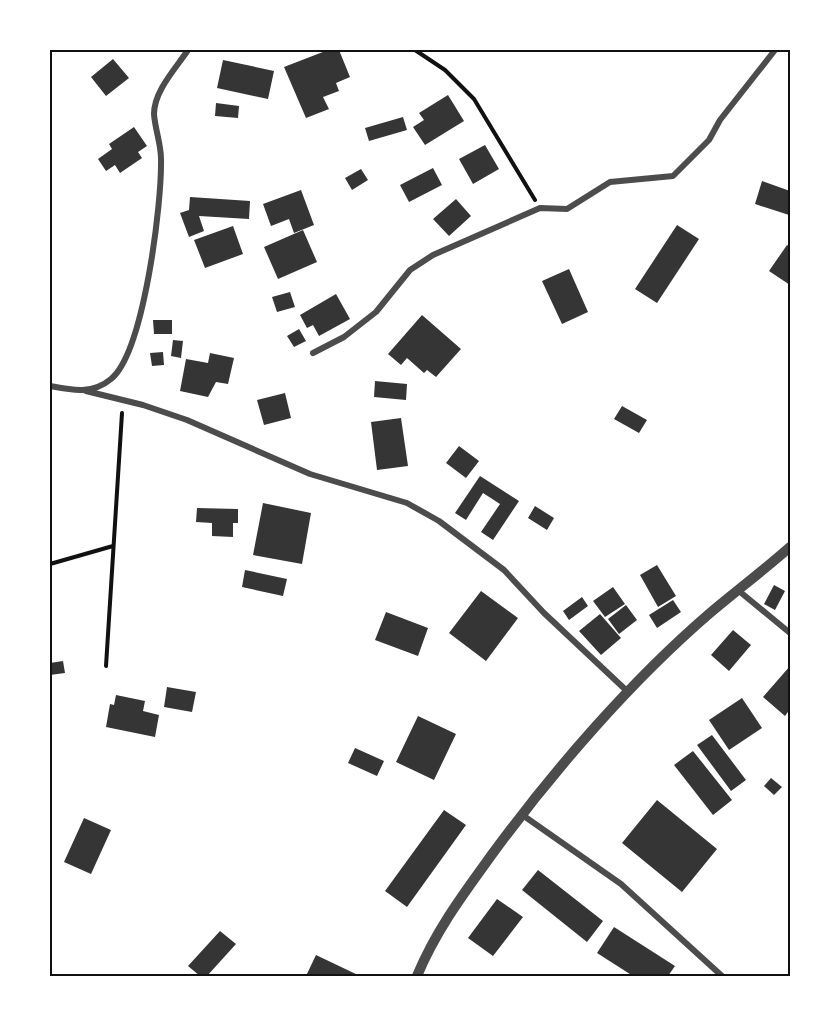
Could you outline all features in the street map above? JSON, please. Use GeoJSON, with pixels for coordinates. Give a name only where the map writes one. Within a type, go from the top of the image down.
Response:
{"type":"FeatureCollection","features":[{"type":"Feature","properties":{"kind":"street"},"geometry":{"type":"LineString","coordinates":[[86,391],[110,380],[125,362],[130,346],[158,220],[161,156],[154,114],[159,95],[188,50]]}},
{"type":"Feature","properties":{"kind":"street"},"geometry":{"type":"LineString","coordinates":[[314,353],[344,337],[376,312],[410,270],[433,255],[540,208],[567,208],[610,182],[673,176],[709,140],[720,120],[776,50]]}},
{"type":"Feature","properties":{"kind":"street"},"geometry":{"type":"LineString","coordinates":[[50,386],[123,399],[187,420],[268,458],[325,479],[407,503],[439,520],[504,570],[544,613],[628,693]]}},
{"type":"Feature","properties":{"kind":"street"},"geometry":{"type":"LineString","coordinates":[[417,976],[429,947],[449,913],[522,814],[628,693],[711,613],[790,547]]}},
{"type":"Feature","properties":{"kind":"street"},"geometry":{"type":"LineString","coordinates":[[739,591],[790,633]]}},
{"type":"Feature","properties":{"kind":"street"},"geometry":{"type":"LineString","coordinates":[[522,814],[621,884],[722,976]]}},
{"type":"Feature","properties":{"kind":"path"},"geometry":{"type":"LineString","coordinates":[[415,50],[445,70],[474,99],[540,208]]}},
{"type":"Feature","properties":{"kind":"path"},"geometry":{"type":"LineString","coordinates":[[106,666],[123,399]]}},
{"type":"Feature","properties":{"kind":"path"},"geometry":{"type":"LineString","coordinates":[[50,564],[113,546]]}},
{"type":"Feature","properties":{"kind":"building"},"geometry":{"type":"Polygon","coordinates":[[[328,50],[339,50],[350,77],[336,83],[339,91],[323,97],[329,109],[306,118],[284,67],[328,50]]]}},
{"type":"Feature","properties":{"kind":"building"},"geometry":{"type":"Polygon","coordinates":[[[113,59],[129,78],[106,96],[91,77],[113,59]]]}},
{"type":"Feature","properties":{"kind":"building"},"geometry":{"type":"Polygon","coordinates":[[[223,60],[274,71],[268,99],[217,88],[223,60]]]}},
{"type":"Feature","properties":{"kind":"building"},"geometry":{"type":"Polygon","coordinates":[[[448,95],[464,121],[425,145],[413,127],[424,120],[419,113],[448,95]]]}},
{"type":"Feature","properties":{"kind":"building"},"geometry":{"type":"Polygon","coordinates":[[[216,103],[239,106],[238,118],[215,116],[216,103]]]}},
{"type":"Feature","properties":{"kind":"building"},"geometry":{"type":"Polygon","coordinates":[[[403,117],[407,130],[369,141],[365,128],[403,117]]]}},
{"type":"Feature","properties":{"kind":"building"},"geometry":{"type":"Polygon","coordinates":[[[134,127],[147,146],[138,152],[142,158],[120,173],[115,165],[106,171],[98,159],[112,149],[109,144],[134,127]]]}},
{"type":"Feature","properties":{"kind":"building"},"geometry":{"type":"Polygon","coordinates":[[[485,145],[499,169],[473,184],[459,159],[485,145]]]}},
{"type":"Feature","properties":{"kind":"building"},"geometry":{"type":"Polygon","coordinates":[[[433,168],[442,185],[409,202],[400,185],[433,168]]]}},
{"type":"Feature","properties":{"kind":"building"},"geometry":{"type":"Polygon","coordinates":[[[361,169],[368,180],[352,190],[345,178],[361,169]]]}},
{"type":"Feature","properties":{"kind":"building"},"geometry":{"type":"Polygon","coordinates":[[[762,181],[790,191],[789,215],[755,204],[762,181]]]}},
{"type":"Feature","properties":{"kind":"building"},"geometry":{"type":"Polygon","coordinates":[[[301,190],[314,225],[294,233],[289,219],[271,226],[263,204],[301,190]]]}},
{"type":"Feature","properties":{"kind":"building"},"geometry":{"type":"Polygon","coordinates":[[[190,197],[250,201],[249,219],[199,216],[204,231],[189,237],[180,213],[189,210],[190,197]]]}},
{"type":"Feature","properties":{"kind":"building"},"geometry":{"type":"Polygon","coordinates":[[[456,199],[471,216],[449,236],[433,219],[456,199]]]}},
{"type":"Feature","properties":{"kind":"building"},"geometry":{"type":"Polygon","coordinates":[[[677,225],[699,239],[657,303],[635,289],[677,225]]]}},
{"type":"Feature","properties":{"kind":"building"},"geometry":{"type":"Polygon","coordinates":[[[233,226],[243,254],[205,268],[194,240],[233,226]]]}},
{"type":"Feature","properties":{"kind":"building"},"geometry":{"type":"Polygon","coordinates":[[[303,230],[317,262],[278,279],[264,247],[303,230]]]}},
{"type":"Feature","properties":{"kind":"building"},"geometry":{"type":"Polygon","coordinates":[[[787,245],[790,247],[790,285],[769,271],[787,245]]]}},
{"type":"Feature","properties":{"kind":"building"},"geometry":{"type":"Polygon","coordinates":[[[569,269],[588,312],[562,324],[542,281],[569,269]]]}},
{"type":"Feature","properties":{"kind":"building"},"geometry":{"type":"Polygon","coordinates":[[[290,292],[295,307],[277,312],[272,297],[290,292]]]}},
{"type":"Feature","properties":{"kind":"building"},"geometry":{"type":"Polygon","coordinates":[[[336,294],[350,319],[319,336],[313,325],[307,328],[300,315],[336,294]]]}},
{"type":"Feature","properties":{"kind":"building"},"geometry":{"type":"Polygon","coordinates":[[[422,315],[461,349],[436,377],[427,370],[424,373],[407,358],[401,365],[388,354],[422,315]]]}},
{"type":"Feature","properties":{"kind":"building"},"geometry":{"type":"Polygon","coordinates":[[[153,320],[172,320],[172,334],[154,334],[153,320]]]}},
{"type":"Feature","properties":{"kind":"building"},"geometry":{"type":"Polygon","coordinates":[[[299,329],[306,341],[294,347],[287,336],[299,329]]]}},
{"type":"Feature","properties":{"kind":"building"},"geometry":{"type":"Polygon","coordinates":[[[173,340],[183,341],[181,358],[171,356],[173,340]]]}},
{"type":"Feature","properties":{"kind":"building"},"geometry":{"type":"Polygon","coordinates":[[[163,352],[164,365],[152,366],[150,353],[163,352]]]}},
{"type":"Feature","properties":{"kind":"building"},"geometry":{"type":"Polygon","coordinates":[[[210,353],[234,358],[228,384],[216,382],[208,397],[180,391],[186,359],[208,363],[210,353]]]}},
{"type":"Feature","properties":{"kind":"building"},"geometry":{"type":"Polygon","coordinates":[[[375,381],[407,384],[406,400],[374,397],[375,381]]]}},
{"type":"Feature","properties":{"kind":"building"},"geometry":{"type":"Polygon","coordinates":[[[285,393],[291,418],[264,425],[257,400],[285,393]]]}},
{"type":"Feature","properties":{"kind":"building"},"geometry":{"type":"Polygon","coordinates":[[[622,406],[647,420],[639,433],[614,419],[622,406]]]}},
{"type":"Feature","properties":{"kind":"building"},"geometry":{"type":"Polygon","coordinates":[[[401,418],[408,466],[377,470],[371,422],[401,418]]]}},
{"type":"Feature","properties":{"kind":"building"},"geometry":{"type":"Polygon","coordinates":[[[459,446],[479,461],[466,478],[446,463],[459,446]]]}},
{"type":"Feature","properties":{"kind":"building"},"geometry":{"type":"Polygon","coordinates":[[[480,476],[519,501],[493,540],[481,532],[500,504],[483,493],[466,520],[455,513],[480,476]]]}},
{"type":"Feature","properties":{"kind":"building"},"geometry":{"type":"Polygon","coordinates":[[[263,503],[311,513],[302,564],[253,555],[263,503]]]}},
{"type":"Feature","properties":{"kind":"building"},"geometry":{"type":"Polygon","coordinates":[[[535,506],[554,518],[547,530],[528,518],[535,506]]]}},
{"type":"Feature","properties":{"kind":"building"},"geometry":{"type":"Polygon","coordinates":[[[197,508],[238,509],[238,523],[233,523],[233,537],[212,536],[212,523],[196,522],[197,508]]]}},
{"type":"Feature","properties":{"kind":"building"},"geometry":{"type":"Polygon","coordinates":[[[657,565],[676,596],[658,607],[640,575],[657,565]]]}},
{"type":"Feature","properties":{"kind":"building"},"geometry":{"type":"Polygon","coordinates":[[[245,570],[287,579],[283,596],[242,587],[245,570]]]}},
{"type":"Feature","properties":{"kind":"building"},"geometry":{"type":"Polygon","coordinates":[[[774,585],[785,591],[775,610],[764,604],[774,585]]]}},
{"type":"Feature","properties":{"kind":"building"},"geometry":{"type":"Polygon","coordinates":[[[613,587],[625,604],[605,617],[593,601],[613,587]]]}},
{"type":"Feature","properties":{"kind":"building"},"geometry":{"type":"Polygon","coordinates":[[[481,591],[518,618],[486,661],[449,633],[481,591]]]}},
{"type":"Feature","properties":{"kind":"building"},"geometry":{"type":"Polygon","coordinates":[[[582,597],[588,606],[569,620],[563,611],[582,597]]]}},
{"type":"Feature","properties":{"kind":"building"},"geometry":{"type":"Polygon","coordinates":[[[673,600],[681,612],[657,628],[649,615],[673,600]]]}},
{"type":"Feature","properties":{"kind":"building"},"geometry":{"type":"Polygon","coordinates":[[[626,605],[637,620],[619,634],[608,619],[626,605]]]}},
{"type":"Feature","properties":{"kind":"building"},"geometry":{"type":"Polygon","coordinates":[[[386,612],[428,628],[418,656],[375,640],[386,612]]]}},
{"type":"Feature","properties":{"kind":"building"},"geometry":{"type":"Polygon","coordinates":[[[600,614],[621,638],[601,655],[579,631],[600,614]]]}},
{"type":"Feature","properties":{"kind":"building"},"geometry":{"type":"Polygon","coordinates":[[[733,630],[751,645],[729,671],[711,655],[733,630]]]}},
{"type":"Feature","properties":{"kind":"building"},"geometry":{"type":"Polygon","coordinates":[[[63,661],[65,673],[50,675],[50,663],[63,661]]]}},
{"type":"Feature","properties":{"kind":"building"},"geometry":{"type":"Polygon","coordinates":[[[790,666],[790,709],[785,716],[763,697],[790,666]]]}},
{"type":"Feature","properties":{"kind":"building"},"geometry":{"type":"Polygon","coordinates":[[[167,687],[196,692],[192,712],[164,707],[167,687]]]}},
{"type":"Feature","properties":{"kind":"building"},"geometry":{"type":"Polygon","coordinates":[[[116,695],[145,701],[143,711],[159,715],[155,737],[106,727],[110,704],[114,705],[116,695]]]}},
{"type":"Feature","properties":{"kind":"building"},"geometry":{"type":"Polygon","coordinates":[[[742,698],[762,728],[729,750],[709,720],[742,698]]]}},
{"type":"Feature","properties":{"kind":"building"},"geometry":{"type":"Polygon","coordinates":[[[418,716],[456,734],[434,780],[396,762],[418,716]]]}},
{"type":"Feature","properties":{"kind":"building"},"geometry":{"type":"Polygon","coordinates":[[[712,735],[746,780],[731,791],[697,745],[712,735]]]}},
{"type":"Feature","properties":{"kind":"building"},"geometry":{"type":"Polygon","coordinates":[[[355,748],[384,761],[377,776],[348,763],[355,748]]]}},
{"type":"Feature","properties":{"kind":"building"},"geometry":{"type":"Polygon","coordinates":[[[693,751],[732,800],[713,815],[674,765],[693,751]]]}},
{"type":"Feature","properties":{"kind":"building"},"geometry":{"type":"Polygon","coordinates":[[[771,778],[782,787],[774,795],[764,786],[771,778]]]}},
{"type":"Feature","properties":{"kind":"building"},"geometry":{"type":"Polygon","coordinates":[[[657,800],[717,849],[682,892],[622,843],[657,800]]]}},
{"type":"Feature","properties":{"kind":"building"},"geometry":{"type":"Polygon","coordinates":[[[444,810],[466,825],[407,907],[385,891],[444,810]]]}},
{"type":"Feature","properties":{"kind":"building"},"geometry":{"type":"Polygon","coordinates":[[[84,818],[111,830],[91,874],[64,862],[84,818]]]}},
{"type":"Feature","properties":{"kind":"building"},"geometry":{"type":"Polygon","coordinates":[[[538,870],[603,921],[587,942],[522,890],[538,870]]]}},
{"type":"Feature","properties":{"kind":"building"},"geometry":{"type":"Polygon","coordinates":[[[497,899],[523,917],[493,956],[468,938],[497,899]]]}},
{"type":"Feature","properties":{"kind":"building"},"geometry":{"type":"Polygon","coordinates":[[[614,927],[675,966],[668,976],[633,976],[597,953],[614,927]]]}},
{"type":"Feature","properties":{"kind":"building"},"geometry":{"type":"Polygon","coordinates":[[[220,931],[236,944],[207,976],[200,976],[188,966],[220,931]]]}},
{"type":"Feature","properties":{"kind":"building"},"geometry":{"type":"Polygon","coordinates":[[[316,955],[360,976],[306,976],[316,955]]]}}]}
